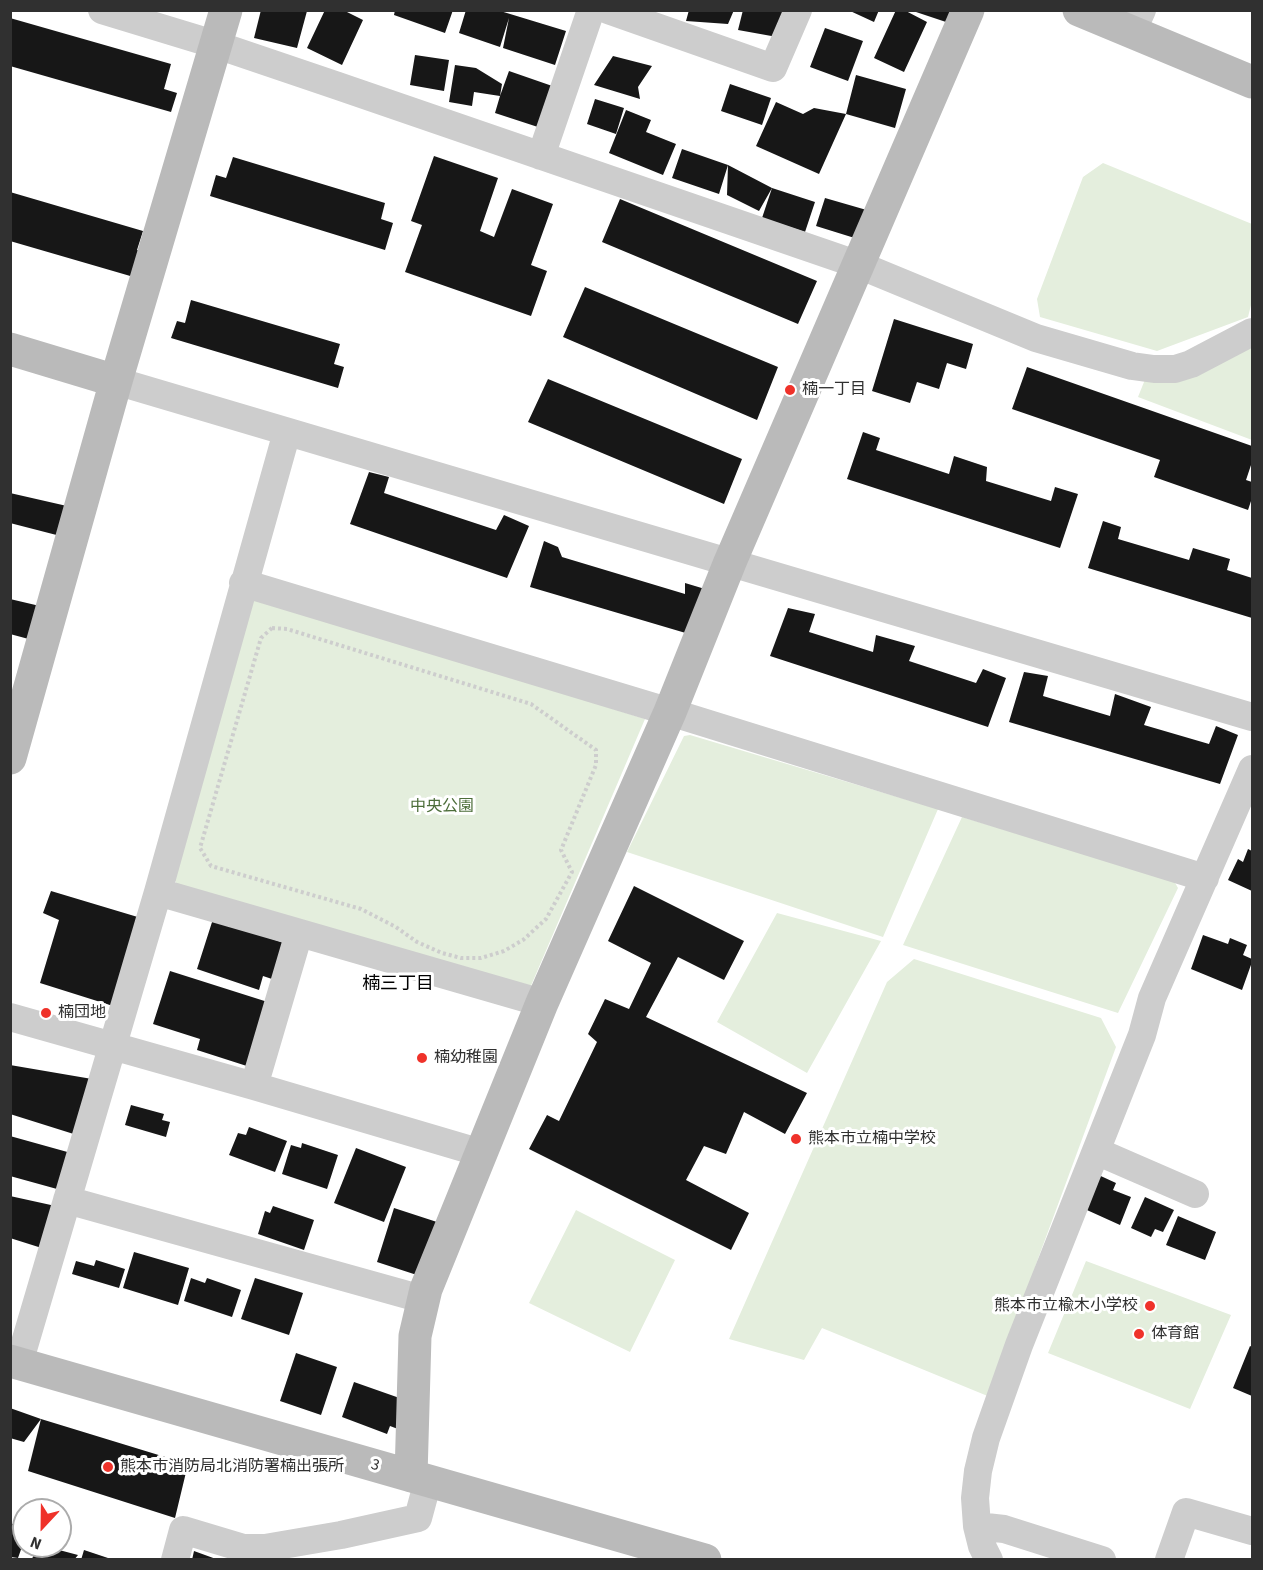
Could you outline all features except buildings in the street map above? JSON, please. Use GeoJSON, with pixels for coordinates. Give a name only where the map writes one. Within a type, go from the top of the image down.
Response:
{"type":"FeatureCollection","features":[{"type":"Feature","properties":{"kind":"street"},"geometry":{"type":"LineString","coordinates":[[102,10],[217,45],[859,265],[1036,338],[1132,366],[1175,369],[1191,364],[1252,332]]}},
{"type":"Feature","properties":{"kind":"street"},"geometry":{"type":"LineString","coordinates":[[10,758],[20,688],[116,381],[226,10]]}},
{"type":"Feature","properties":{"kind":"street"},"geometry":{"type":"LineString","coordinates":[[541,156],[591,10]]}},
{"type":"Feature","properties":{"kind":"street"},"geometry":{"type":"LineString","coordinates":[[608,10],[773,68],[798,10]]}},
{"type":"Feature","properties":{"kind":"street"},"geometry":{"type":"LineString","coordinates":[[176,1560],[183,1530],[244,1554],[418,1518],[415,1336],[423,1299],[542,1003],[670,712],[730,562],[968,10]]}},
{"type":"Feature","properties":{"kind":"street"},"geometry":{"type":"LineString","coordinates":[[1079,10],[1137,21],[1252,82]]}},
{"type":"Feature","properties":{"kind":"street"},"geometry":{"type":"LineString","coordinates":[[10,349],[1252,717]]}},
{"type":"Feature","properties":{"kind":"street"},"geometry":{"type":"LineString","coordinates":[[15,1362],[67,1200],[158,892],[286,432]]}},
{"type":"Feature","properties":{"kind":"street"},"geometry":{"type":"LineString","coordinates":[[243,584],[670,712],[1205,878]]}},
{"type":"Feature","properties":{"kind":"street"},"geometry":{"type":"LineString","coordinates":[[989,1560],[982,1546],[977,1526],[975,1498],[978,1471],[986,1438],[1019,1345],[1142,1035],[1152,998],[1252,769]]}},
{"type":"Feature","properties":{"kind":"street"},"geometry":{"type":"LineString","coordinates":[[158,892],[542,1003]]}},
{"type":"Feature","properties":{"kind":"street"},"geometry":{"type":"LineString","coordinates":[[254,1086],[299,933]]}},
{"type":"Feature","properties":{"kind":"street"},"geometry":{"type":"LineString","coordinates":[[10,1017],[481,1153]]}},
{"type":"Feature","properties":{"kind":"street"},"geometry":{"type":"LineString","coordinates":[[1096,1150],[1195,1194]]}},
{"type":"Feature","properties":{"kind":"street"},"geometry":{"type":"LineString","coordinates":[[67,1200],[423,1299]]}},
{"type":"Feature","properties":{"kind":"street","name":"3"},"geometry":{"type":"LineString","coordinates":[[15,1362],[705,1560]]}},
{"type":"Feature","properties":{"kind":"street"},"geometry":{"type":"LineString","coordinates":[[1168,1560],[1186,1512],[1252,1531]]}},
{"type":"Feature","properties":{"kind":"street"},"geometry":{"type":"LineString","coordinates":[[977,1526],[1004,1530],[1102,1560]]}},
{"type":"Feature","properties":{"kind":"path"},"geometry":{"type":"LineString","coordinates":[[272,628],[286,629],[531,704],[596,750],[596,765],[561,850],[572,872],[562,891],[546,919],[523,940],[504,951],[481,958],[461,958],[442,953],[417,942],[396,927],[361,909],[211,866],[200,848],[261,638],[272,628]]}},
{"type":"Feature","properties":{"kind":"green space"},"geometry":{"type":"Polygon","coordinates":[[[1103,163],[1252,224],[1252,301],[1248,317],[1157,351],[1040,317],[1037,299],[1083,177],[1103,163]]]}},
{"type":"Feature","properties":{"kind":"green space"},"geometry":{"type":"Polygon","coordinates":[[[1252,342],[1252,440],[1138,397],[1146,377],[1252,342]]]}},
{"type":"Feature","properties":{"kind":"green space","name":"中央公園"},"geometry":{"type":"Polygon","coordinates":[[[259,598],[645,719],[530,988],[177,884],[171,874],[250,603],[259,598]]]}},
{"type":"Feature","properties":{"kind":"green space"},"geometry":{"type":"Polygon","coordinates":[[[690,735],[938,809],[883,937],[627,852],[684,736],[690,735]]]}},
{"type":"Feature","properties":{"kind":"green space"},"geometry":{"type":"Polygon","coordinates":[[[962,817],[1174,881],[1178,888],[1118,1013],[903,945],[962,817]]]}},
{"type":"Feature","properties":{"kind":"green space"},"geometry":{"type":"Polygon","coordinates":[[[777,913],[881,941],[807,1073],[717,1022],[777,913]]]}},
{"type":"Feature","properties":{"kind":"green space"},"geometry":{"type":"Polygon","coordinates":[[[914,959],[1101,1018],[1116,1047],[990,1397],[822,1328],[804,1360],[729,1339],[887,982],[914,959]]]}},
{"type":"Feature","properties":{"kind":"green space"},"geometry":{"type":"Polygon","coordinates":[[[576,1210],[675,1260],[630,1352],[529,1303],[576,1210]]]}},
{"type":"Feature","properties":{"kind":"green space","name":"体育館"},"geometry":{"type":"Polygon","coordinates":[[[1086,1261],[1231,1315],[1190,1409],[1048,1353],[1086,1261]]]}},
{"type":"Feature","properties":{"kind":"place","name":"楠一丁目"},"geometry":{"type":"Point","coordinates":[790,390]}},
{"type":"Feature","properties":{"kind":"place","name":"楠団地"},"geometry":{"type":"Point","coordinates":[46,1013]}},
{"type":"Feature","properties":{"kind":"place","name":"楠幼稚園"},"geometry":{"type":"Point","coordinates":[422,1058]}},
{"type":"Feature","properties":{"kind":"place","name":"熊本市立楠中学校"},"geometry":{"type":"Point","coordinates":[796,1139]}},
{"type":"Feature","properties":{"kind":"place","name":"熊本市立楡木小学校"},"geometry":{"type":"Point","coordinates":[1150,1306]}},
{"type":"Feature","properties":{"kind":"place","name":"体育館"},"geometry":{"type":"Point","coordinates":[1139,1334]}},
{"type":"Feature","properties":{"kind":"place","name":"熊本市消防局北消防署楠出張所"},"geometry":{"type":"Point","coordinates":[108,1467]}},
{"type":"Feature","properties":{"kind":"district","name":"楠三丁目"},"geometry":{"type":"Point","coordinates":[398,985]}}]}
